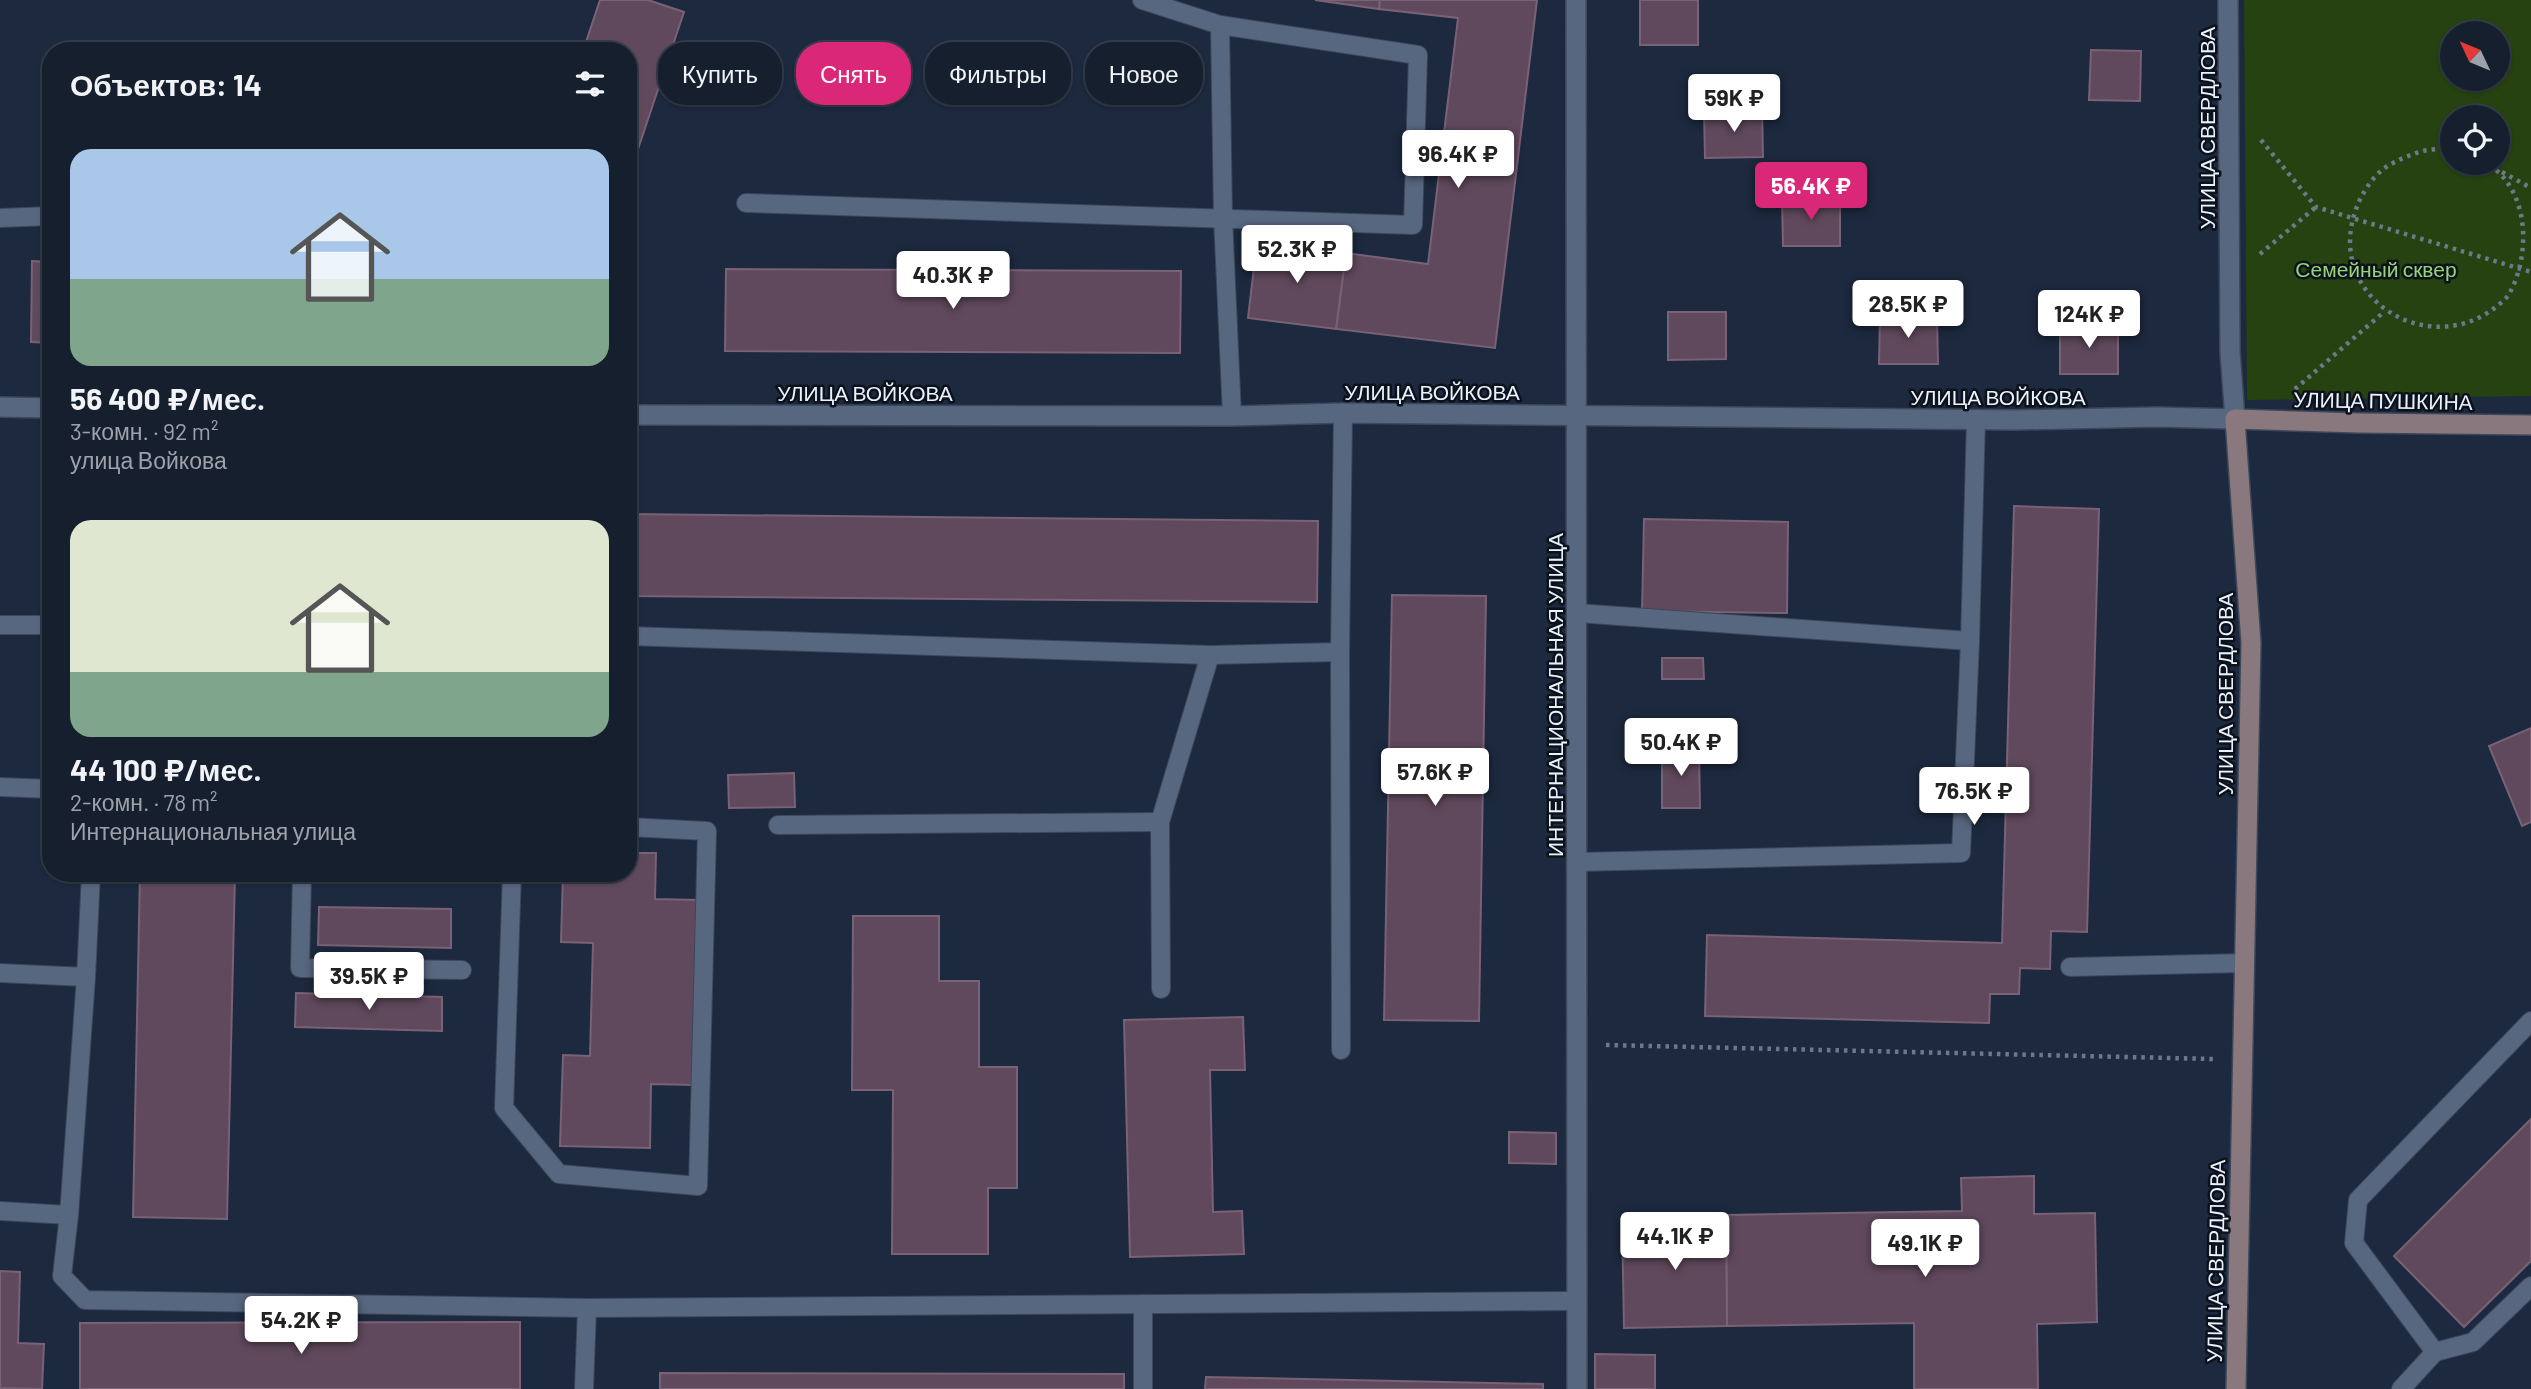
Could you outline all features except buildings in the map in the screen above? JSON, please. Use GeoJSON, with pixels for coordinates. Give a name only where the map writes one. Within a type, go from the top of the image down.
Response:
{"type":"FeatureCollection","features":[{"type":"Feature","properties":{"kind":"main road","name":"УЛИЦА ПУШКИНА"},"geometry":{"type":"LineString","coordinates":[[2235,419],[2359,424],[2531,425]]}},
{"type":"Feature","properties":{"kind":"main road","name":"УЛИЦА СВЕРДЛОВА"},"geometry":{"type":"LineString","coordinates":[[2235,419],[2251,643],[2236,1389]]}},
{"type":"Feature","properties":{"kind":"street","name":"ИНТЕРНАЦИОНАЛЬНАЯ УЛИЦА"},"geometry":{"type":"LineString","coordinates":[[1576,0],[1577,1389]]}},
{"type":"Feature","properties":{"kind":"street","name":"УЛИЦА СВЕРДЛОВА"},"geometry":{"type":"LineString","coordinates":[[2228,0],[2230,352],[2235,419]]}},
{"type":"Feature","properties":{"kind":"street"},"geometry":{"type":"LineString","coordinates":[[0,407],[42,408]]}},
{"type":"Feature","properties":{"kind":"street","name":"УЛИЦА ВОЙКОВА"},"geometry":{"type":"LineString","coordinates":[[637,415],[1232,416],[1343,413],[2235,419]]}},
{"type":"Feature","properties":{"kind":"lane"},"geometry":{"type":"LineString","coordinates":[[746,203],[1413,225],[1418,55],[1220,25],[1142,0]]}},
{"type":"Feature","properties":{"kind":"lane"},"geometry":{"type":"LineString","coordinates":[[1220,25],[1223,217],[1232,416]]}},
{"type":"Feature","properties":{"kind":"lane"},"geometry":{"type":"LineString","coordinates":[[0,218],[42,216]]}},
{"type":"Feature","properties":{"kind":"lane"},"geometry":{"type":"LineString","coordinates":[[1341,1050],[1340,652],[1343,413]]}},
{"type":"Feature","properties":{"kind":"lane"},"geometry":{"type":"LineString","coordinates":[[1577,862],[1961,853],[1976,419]]}},
{"type":"Feature","properties":{"kind":"lane"},"geometry":{"type":"LineString","coordinates":[[1577,613],[1970,641]]}},
{"type":"Feature","properties":{"kind":"lane"},"geometry":{"type":"LineString","coordinates":[[0,625],[42,625]]}},
{"type":"Feature","properties":{"kind":"lane"},"geometry":{"type":"LineString","coordinates":[[637,636],[1210,655],[1340,652]]}},
{"type":"Feature","properties":{"kind":"lane"},"geometry":{"type":"LineString","coordinates":[[1161,989],[1160,822],[1210,655]]}},
{"type":"Feature","properties":{"kind":"lane"},"geometry":{"type":"LineString","coordinates":[[0,787],[42,789]]}},
{"type":"Feature","properties":{"kind":"lane"},"geometry":{"type":"LineString","coordinates":[[778,825],[1160,822]]}},
{"type":"Feature","properties":{"kind":"lane"},"geometry":{"type":"LineString","coordinates":[[512,882],[504,1108],[559,1174],[698,1186],[707,831],[637,827]]}},
{"type":"Feature","properties":{"kind":"lane"},"geometry":{"type":"LineString","coordinates":[[91,882],[69,1216],[62,1276],[85,1300],[587,1308],[1577,1301]]}},
{"type":"Feature","properties":{"kind":"lane"},"geometry":{"type":"LineString","coordinates":[[302,882],[300,968],[462,970]]}},
{"type":"Feature","properties":{"kind":"lane"},"geometry":{"type":"LineString","coordinates":[[2070,967],[2244,963]]}},
{"type":"Feature","properties":{"kind":"lane"},"geometry":{"type":"LineString","coordinates":[[0,973],[86,977]]}},
{"type":"Feature","properties":{"kind":"lane"},"geometry":{"type":"LineString","coordinates":[[2435,1353],[2354,1243],[2358,1199],[2531,1021]]}},
{"type":"Feature","properties":{"kind":"lane"},"geometry":{"type":"LineString","coordinates":[[0,1211],[69,1216]]}},
{"type":"Feature","properties":{"kind":"lane"},"geometry":{"type":"LineString","coordinates":[[2401,1389],[2435,1353],[2473,1342],[2531,1286]]}},
{"type":"Feature","properties":{"kind":"lane"},"geometry":{"type":"LineString","coordinates":[[1143,1304],[1143,1389]]}},
{"type":"Feature","properties":{"kind":"lane"},"geometry":{"type":"LineString","coordinates":[[584,1389],[587,1308]]}},
{"type":"Feature","properties":{"kind":"path"},"geometry":{"type":"LineString","coordinates":[[2229,102],[2316,207],[2531,272]]}},
{"type":"Feature","properties":{"kind":"path"},"geometry":{"type":"LineString","coordinates":[[2440,148],[2412,153],[2385,167],[2364,189],[2352,218],[2350,244],[2355,269],[2367,292],[2385,311],[2410,323],[2437,328],[2465,325],[2490,313],[2510,294],[2524,270],[2529,243],[2527,216],[2516,191],[2503,175]]}},
{"type":"Feature","properties":{"kind":"path"},"geometry":{"type":"LineString","coordinates":[[2508,175],[2531,188]]}},
{"type":"Feature","properties":{"kind":"path"},"geometry":{"type":"LineString","coordinates":[[2230,279],[2316,207]]}},
{"type":"Feature","properties":{"kind":"path"},"geometry":{"type":"LineString","coordinates":[[2260,420],[2385,311]]}},
{"type":"Feature","properties":{"kind":"path"},"geometry":{"type":"LineString","coordinates":[[1577,1044],[2242,1060]]}},
{"type":"Feature","properties":{"kind":"green space","name":"Семейный сквер"},"geometry":{"type":"Polygon","coordinates":[[[2244,0],[2531,0],[2531,396],[2247,400],[2244,0]]]}}]}
